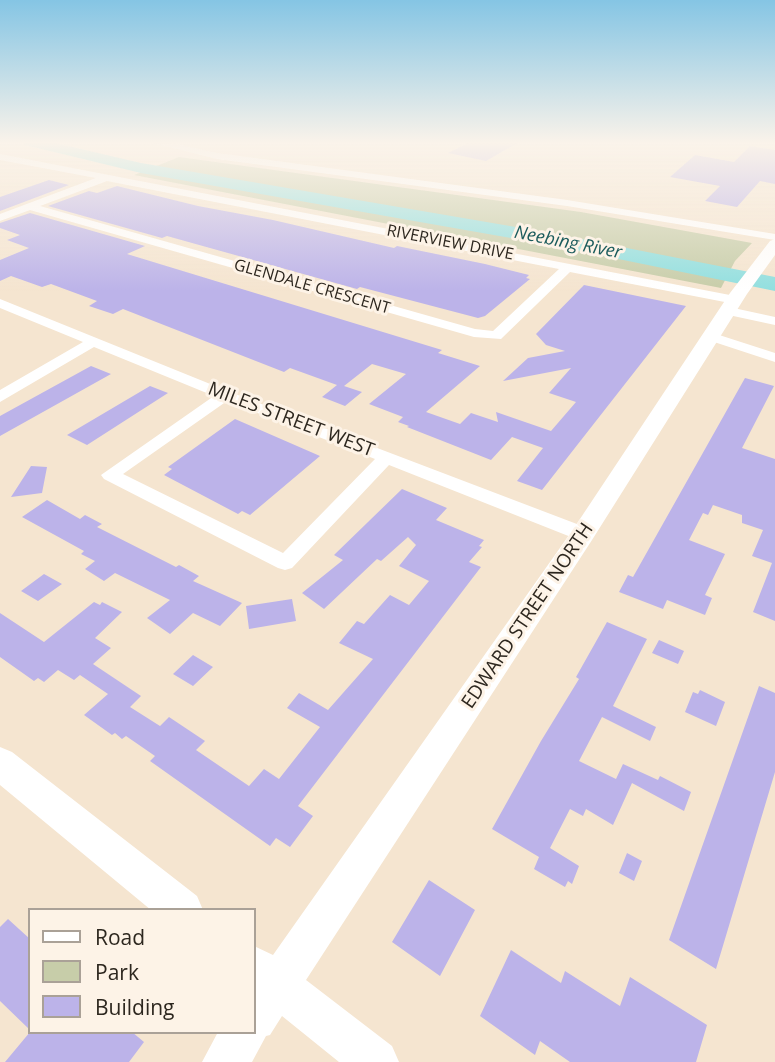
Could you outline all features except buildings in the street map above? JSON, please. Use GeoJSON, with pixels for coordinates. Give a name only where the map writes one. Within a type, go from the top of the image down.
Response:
{"type":"FeatureCollection","features":[{"type":"Feature","properties":{"kind":"main road","name":"EDWARD STREET NORTH"},"geometry":{"type":"LineString","coordinates":[[261,990],[583,534],[734,301],[773,251]]}},
{"type":"Feature","properties":{"kind":"main road"},"geometry":{"type":"LineString","coordinates":[[0,763],[181,908]]}},
{"type":"Feature","properties":{"kind":"main road"},"geometry":{"type":"LineString","coordinates":[[261,990],[376,1062]]}},
{"type":"Feature","properties":{"kind":"main road"},"geometry":{"type":"LineString","coordinates":[[225,1062],[244,1034]]}},
{"type":"Feature","properties":{"kind":"street"},"geometry":{"type":"LineString","coordinates":[[0,218],[71,192]]}},
{"type":"Feature","properties":{"kind":"street","name":"RIVERVIEW DRIVE"},"geometry":{"type":"LineString","coordinates":[[184,192],[569,266],[734,301],[775,321]]}},
{"type":"Feature","properties":{"kind":"street"},"geometry":{"type":"LineString","coordinates":[[482,192],[775,237]]}},
{"type":"Feature","properties":{"kind":"street","name":"GLENDALE CRESCENT"},"geometry":{"type":"LineString","coordinates":[[30,207],[460,329],[496,336],[569,266]]}},
{"type":"Feature","properties":{"kind":"street","name":"MILES STREET WEST"},"geometry":{"type":"LineString","coordinates":[[0,303],[225,395],[583,534]]}},
{"type":"Feature","properties":{"kind":"street"},"geometry":{"type":"LineString","coordinates":[[713,337],[775,358]]}},
{"type":"Feature","properties":{"kind":"street"},"geometry":{"type":"LineString","coordinates":[[0,397],[94,341]]}},
{"type":"Feature","properties":{"kind":"street"},"geometry":{"type":"LineString","coordinates":[[225,395],[110,475],[285,564],[387,457]]}},
{"type":"Feature","properties":{"kind":"green space"},"geometry":{"type":"Polygon","coordinates":[[[220,192],[432,192],[581,212],[752,243],[735,261],[721,288],[220,192]]]}},
{"type":"Feature","properties":{"kind":"waterway","name":"Neebing River"},"geometry":{"type":"LineString","coordinates":[[277,192],[545,238],[775,284]]}}]}
